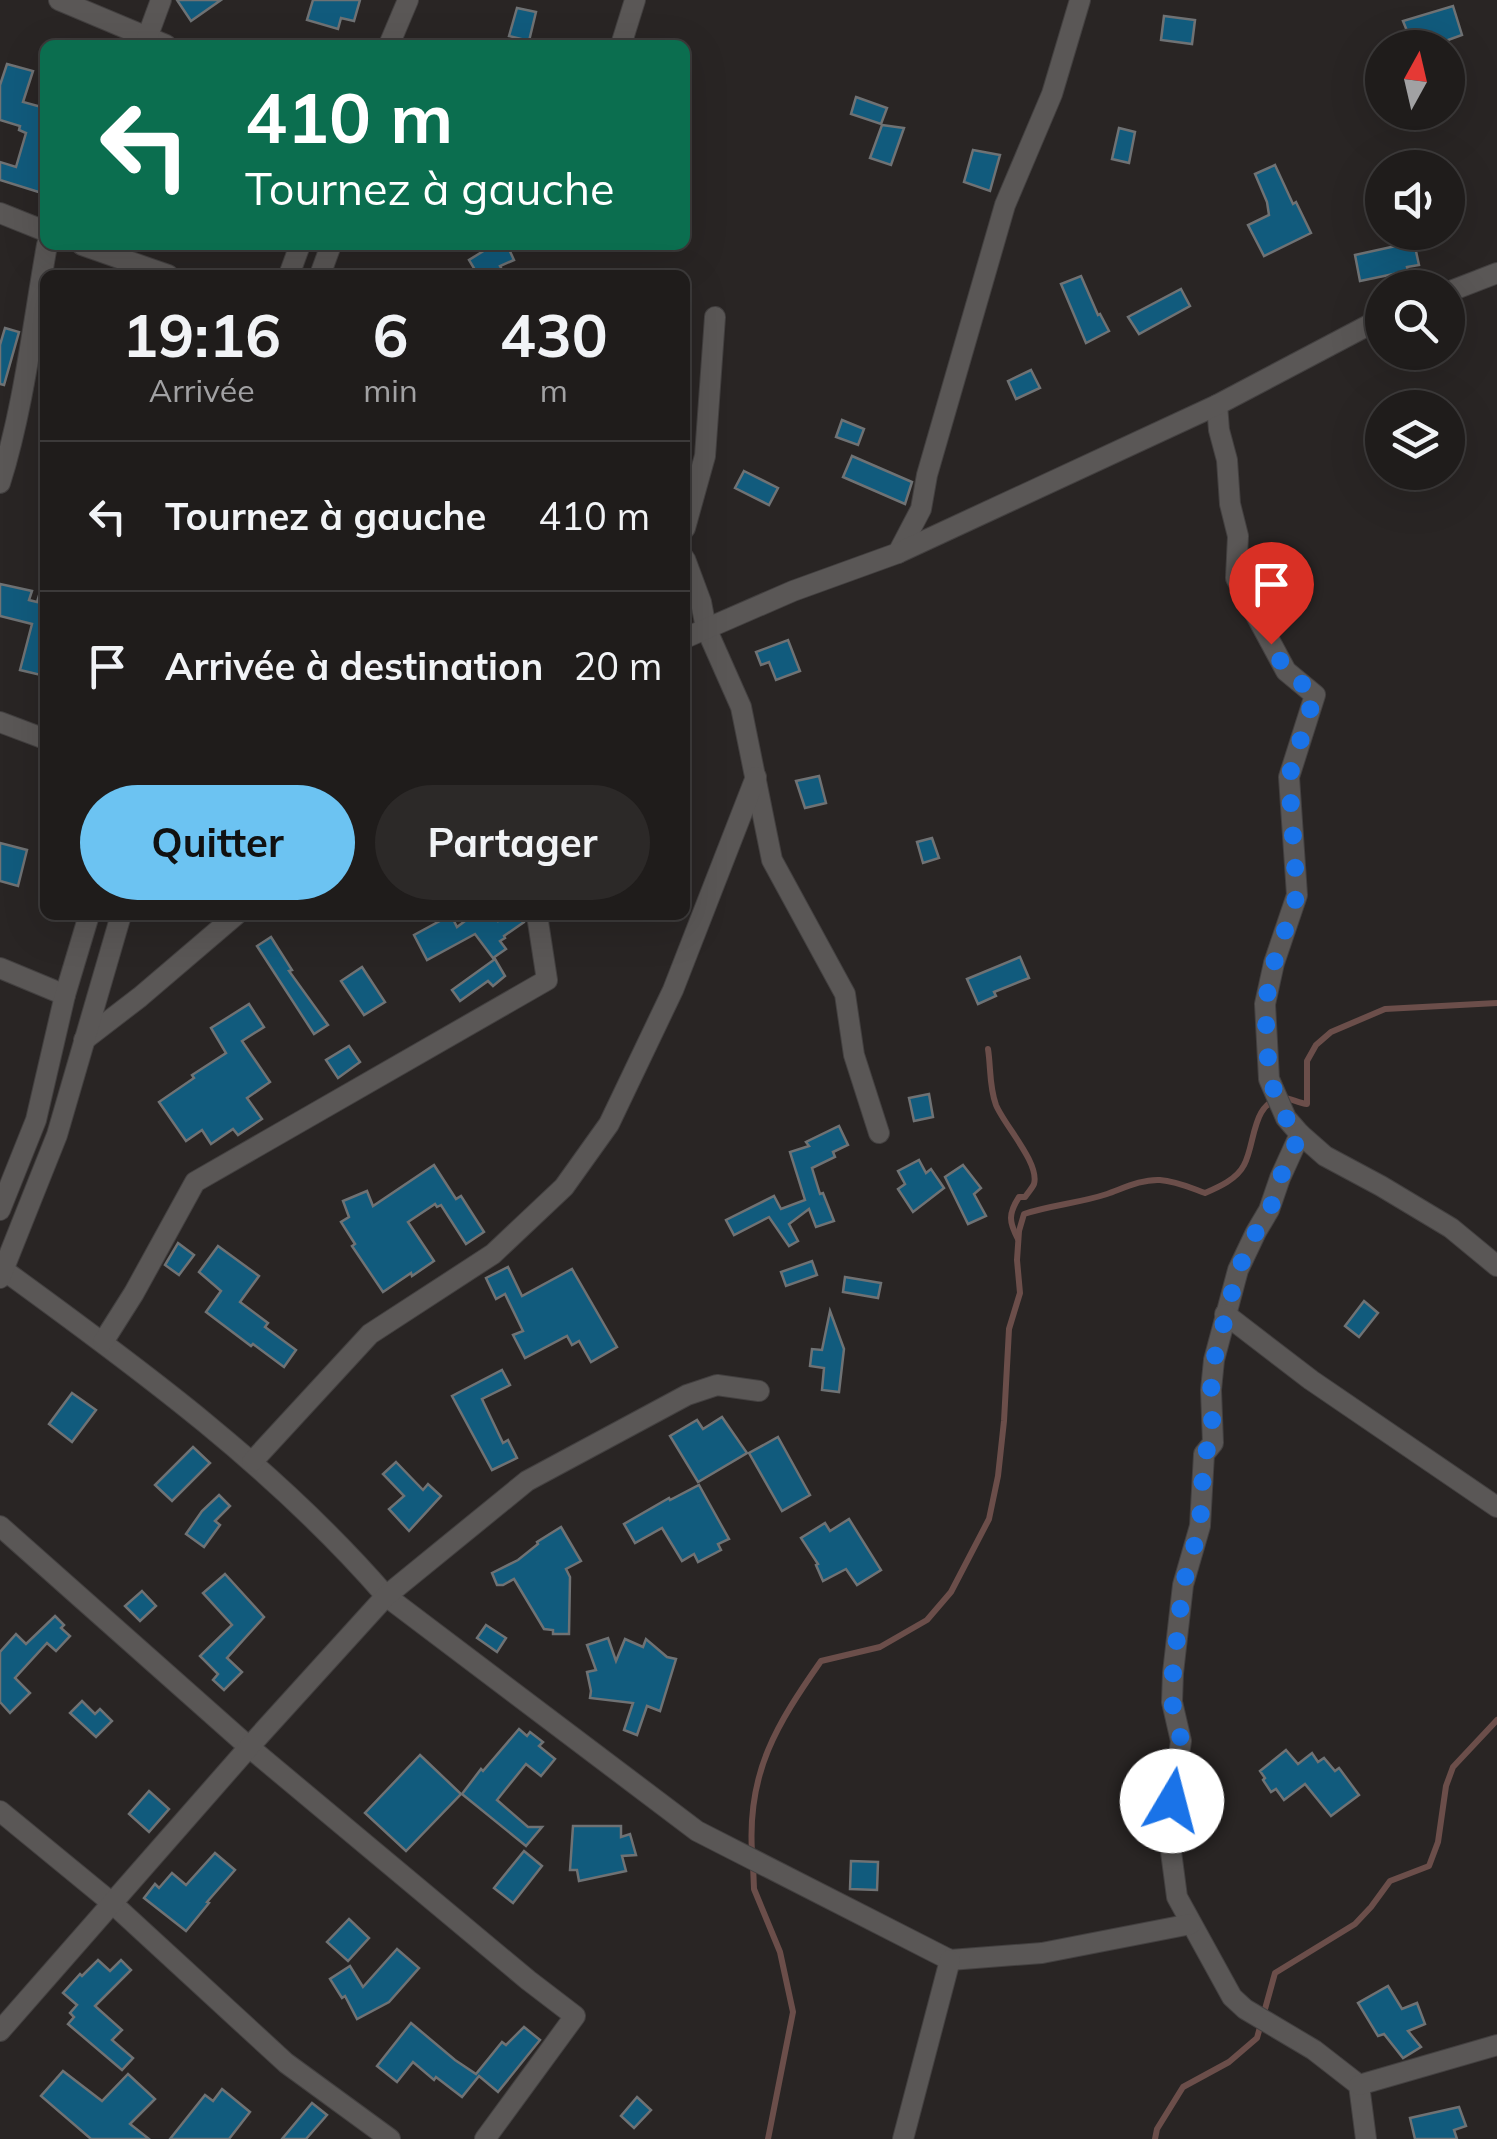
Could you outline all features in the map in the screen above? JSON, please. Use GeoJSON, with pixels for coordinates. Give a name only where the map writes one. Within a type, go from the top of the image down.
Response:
{"type":"FeatureCollection","features":[{"type":"Feature","properties":{"kind":"street"},"geometry":{"type":"LineString","coordinates":[[60,0],[155,40]]}},
{"type":"Feature","properties":{"kind":"street"},"geometry":{"type":"LineString","coordinates":[[157,40],[161,0]]}},
{"type":"Feature","properties":{"kind":"street"},"geometry":{"type":"LineString","coordinates":[[391,40],[408,0]]}},
{"type":"Feature","properties":{"kind":"street"},"geometry":{"type":"LineString","coordinates":[[622,40],[634,0]]}},
{"type":"Feature","properties":{"kind":"street"},"geometry":{"type":"LineString","coordinates":[[898,552],[921,509],[927,474],[1006,204],[1052,94],[1080,0]]}},
{"type":"Feature","properties":{"kind":"street"},"geometry":{"type":"LineString","coordinates":[[0,213],[40,229]]}},
{"type":"Feature","properties":{"kind":"street"},"geometry":{"type":"LineString","coordinates":[[96,250],[154,270]]}},
{"type":"Feature","properties":{"kind":"street"},"geometry":{"type":"LineString","coordinates":[[1465,285],[1497,273]]}},
{"type":"Feature","properties":{"kind":"street"},"geometry":{"type":"LineString","coordinates":[[0,482],[40,279]]}},
{"type":"Feature","properties":{"kind":"street"},"geometry":{"type":"LineString","coordinates":[[690,509],[704,456],[715,316]]}},
{"type":"Feature","properties":{"kind":"street"},"geometry":{"type":"LineString","coordinates":[[690,636],[898,552],[1216,405],[1365,327]]}},
{"type":"Feature","properties":{"kind":"street"},"geometry":{"type":"LineString","coordinates":[[1216,405],[1238,536],[1236,578],[1286,671],[1315,694],[1289,777],[1297,895],[1265,1004],[1269,1078],[1286,1118],[1325,1156],[1451,1228],[1497,1266]]}},
{"type":"Feature","properties":{"kind":"street"},"geometry":{"type":"LineString","coordinates":[[690,573],[706,628],[740,707],[772,860],[845,994],[854,1055],[879,1133]]}},
{"type":"Feature","properties":{"kind":"street"},"geometry":{"type":"LineString","coordinates":[[0,722],[40,738]]}},
{"type":"Feature","properties":{"kind":"street"},"geometry":{"type":"LineString","coordinates":[[252,1462],[370,1334],[493,1254],[564,1187],[609,1124],[673,990],[756,777]]}},
{"type":"Feature","properties":{"kind":"street"},"geometry":{"type":"LineString","coordinates":[[0,1210],[36,1120],[88,920]]}},
{"type":"Feature","properties":{"kind":"street"},"geometry":{"type":"LineString","coordinates":[[120,920],[58,1134],[2,1275],[103,1342],[252,1462],[344,1549],[386,1596],[697,1831],[950,1960],[1042,1953],[1191,1924]]}},
{"type":"Feature","properties":{"kind":"street"},"geometry":{"type":"LineString","coordinates":[[84,1040],[230,920]]}},
{"type":"Feature","properties":{"kind":"street"},"geometry":{"type":"LineString","coordinates":[[103,1342],[195,1182],[547,980],[538,920]]}},
{"type":"Feature","properties":{"kind":"street"},"geometry":{"type":"LineString","coordinates":[[0,968],[66,995]]}},
{"type":"Feature","properties":{"kind":"street"},"geometry":{"type":"LineString","coordinates":[[1300,1134],[1270,1210],[1238,1270],[1214,1360],[1213,1442],[1204,1454],[1200,1526],[1183,1585],[1173,1673],[1172,1702],[1181,1740],[1168,1829],[1177,1897],[1232,1997],[1314,2050],[1359,2086],[1366,2139]]}},
{"type":"Feature","properties":{"kind":"street"},"geometry":{"type":"LineString","coordinates":[[1225,1314],[1311,1380],[1497,1507]]}},
{"type":"Feature","properties":{"kind":"street"},"geometry":{"type":"LineString","coordinates":[[0,2031],[386,1596],[527,1481],[687,1395],[717,1385],[759,1391]]}},
{"type":"Feature","properties":{"kind":"street"},"geometry":{"type":"LineString","coordinates":[[0,1526],[249,1747],[575,2016],[485,2139]]}},
{"type":"Feature","properties":{"kind":"street"},"geometry":{"type":"LineString","coordinates":[[0,1810],[112,1903],[286,2063],[390,2139]]}},
{"type":"Feature","properties":{"kind":"street"},"geometry":{"type":"LineString","coordinates":[[903,2139],[950,1960]]}},
{"type":"Feature","properties":{"kind":"street"},"geometry":{"type":"LineString","coordinates":[[1359,2086],[1497,2046]]}},
{"type":"Feature","properties":{"kind":"building"},"geometry":{"type":"Polygon","coordinates":[[[177,0],[221,0],[191,21],[177,0]]]}},
{"type":"Feature","properties":{"kind":"building"},"geometry":{"type":"Polygon","coordinates":[[[313,0],[360,0],[354,21],[341,18],[338,29],[307,20],[313,0]]]}},
{"type":"Feature","properties":{"kind":"building"},"geometry":{"type":"Polygon","coordinates":[[[1453,6],[1460,30],[1407,30],[1403,21],[1453,6]]]}},
{"type":"Feature","properties":{"kind":"building"},"geometry":{"type":"Polygon","coordinates":[[[517,8],[536,12],[529,40],[509,36],[517,8]]]}},
{"type":"Feature","properties":{"kind":"building"},"geometry":{"type":"Polygon","coordinates":[[[1164,16],[1195,20],[1192,44],[1161,40],[1164,16]]]}},
{"type":"Feature","properties":{"kind":"building"},"geometry":{"type":"Polygon","coordinates":[[[7,64],[33,71],[23,102],[40,107],[40,192],[0,180],[0,162],[16,167],[26,133],[19,130],[20,126],[0,120],[0,85],[7,64]]]}},
{"type":"Feature","properties":{"kind":"building"},"geometry":{"type":"Polygon","coordinates":[[[856,97],[887,108],[881,124],[851,114],[856,97]]]}},
{"type":"Feature","properties":{"kind":"building"},"geometry":{"type":"Polygon","coordinates":[[[882,125],[904,128],[891,165],[870,158],[882,125]]]}},
{"type":"Feature","properties":{"kind":"building"},"geometry":{"type":"Polygon","coordinates":[[[1119,128],[1135,132],[1129,163],[1112,159],[1119,128]]]}},
{"type":"Feature","properties":{"kind":"building"},"geometry":{"type":"Polygon","coordinates":[[[973,150],[1000,155],[990,191],[964,182],[973,150]]]}},
{"type":"Feature","properties":{"kind":"building"},"geometry":{"type":"Polygon","coordinates":[[[1275,165],[1311,233],[1264,256],[1248,225],[1269,215],[1255,174],[1275,165]]]}},
{"type":"Feature","properties":{"kind":"building"},"geometry":{"type":"Polygon","coordinates":[[[485,250],[509,250],[514,260],[500,266],[502,270],[475,270],[469,260],[485,250]]]}},
{"type":"Feature","properties":{"kind":"building"},"geometry":{"type":"Polygon","coordinates":[[[1378,250],[1416,250],[1419,265],[1407,267],[1408,270],[1365,270],[1365,280],[1360,281],[1355,255],[1378,250]]]}},
{"type":"Feature","properties":{"kind":"building"},"geometry":{"type":"Polygon","coordinates":[[[1081,276],[1109,331],[1086,343],[1061,284],[1081,276]]]}},
{"type":"Feature","properties":{"kind":"building"},"geometry":{"type":"Polygon","coordinates":[[[1181,289],[1190,306],[1139,334],[1128,317],[1181,289]]]}},
{"type":"Feature","properties":{"kind":"building"},"geometry":{"type":"Polygon","coordinates":[[[5,328],[19,332],[4,385],[0,384],[0,345],[5,328]]]}},
{"type":"Feature","properties":{"kind":"building"},"geometry":{"type":"Polygon","coordinates":[[[1031,370],[1040,388],[1016,399],[1008,381],[1031,370]]]}},
{"type":"Feature","properties":{"kind":"building"},"geometry":{"type":"Polygon","coordinates":[[[842,420],[864,429],[858,445],[836,437],[842,420]]]}},
{"type":"Feature","properties":{"kind":"building"},"geometry":{"type":"Polygon","coordinates":[[[852,456],[912,482],[905,504],[843,477],[852,456]]]}},
{"type":"Feature","properties":{"kind":"building"},"geometry":{"type":"Polygon","coordinates":[[[744,471],[778,488],[769,505],[735,488],[744,471]]]}},
{"type":"Feature","properties":{"kind":"building"},"geometry":{"type":"Polygon","coordinates":[[[0,584],[32,591],[29,600],[37,602],[40,592],[40,675],[20,670],[32,624],[0,616],[0,584]]]}},
{"type":"Feature","properties":{"kind":"building"},"geometry":{"type":"Polygon","coordinates":[[[788,640],[800,671],[776,680],[769,662],[761,665],[756,652],[788,640]]]}},
{"type":"Feature","properties":{"kind":"building"},"geometry":{"type":"Polygon","coordinates":[[[819,776],[826,803],[805,808],[796,781],[819,776]]]}},
{"type":"Feature","properties":{"kind":"building"},"geometry":{"type":"Polygon","coordinates":[[[932,838],[939,858],[923,863],[917,842],[932,838]]]}},
{"type":"Feature","properties":{"kind":"building"},"geometry":{"type":"Polygon","coordinates":[[[0,843],[27,850],[18,886],[0,881],[0,843]]]}},
{"type":"Feature","properties":{"kind":"building"},"geometry":{"type":"Polygon","coordinates":[[[442,920],[454,920],[457,927],[466,920],[524,920],[504,936],[500,941],[506,949],[493,958],[475,934],[427,960],[414,935],[442,920]]]}},
{"type":"Feature","properties":{"kind":"building"},"geometry":{"type":"Polygon","coordinates":[[[271,937],[292,970],[289,971],[328,1025],[314,1034],[257,946],[271,937]]]}},
{"type":"Feature","properties":{"kind":"building"},"geometry":{"type":"Polygon","coordinates":[[[1020,957],[1029,978],[994,992],[996,996],[978,1004],[967,979],[1020,957]]]}},
{"type":"Feature","properties":{"kind":"building"},"geometry":{"type":"Polygon","coordinates":[[[495,959],[505,976],[493,986],[488,981],[460,1001],[452,990],[495,959]]]}},
{"type":"Feature","properties":{"kind":"building"},"geometry":{"type":"Polygon","coordinates":[[[362,967],[385,1002],[364,1015],[341,981],[362,967]]]}},
{"type":"Feature","properties":{"kind":"building"},"geometry":{"type":"Polygon","coordinates":[[[249,1004],[264,1027],[242,1041],[270,1082],[247,1098],[262,1119],[238,1135],[233,1129],[211,1144],[202,1130],[186,1141],[159,1102],[226,1053],[211,1028],[249,1004]]]}},
{"type":"Feature","properties":{"kind":"building"},"geometry":{"type":"Polygon","coordinates":[[[349,1046],[360,1062],[338,1078],[326,1060],[349,1046]]]}},
{"type":"Feature","properties":{"kind":"building"},"geometry":{"type":"Polygon","coordinates":[[[929,1094],[933,1117],[914,1121],[909,1098],[929,1094]]]}},
{"type":"Feature","properties":{"kind":"building"},"geometry":{"type":"Polygon","coordinates":[[[839,1126],[848,1145],[833,1152],[835,1157],[812,1168],[834,1221],[816,1227],[809,1209],[789,1224],[798,1241],[789,1246],[769,1217],[734,1235],[726,1220],[774,1196],[781,1209],[805,1200],[790,1152],[809,1146],[806,1142],[839,1126]]]}},
{"type":"Feature","properties":{"kind":"building"},"geometry":{"type":"Polygon","coordinates":[[[919,1160],[926,1173],[931,1169],[944,1188],[913,1212],[898,1189],[905,1184],[898,1171],[919,1160]]]}},
{"type":"Feature","properties":{"kind":"building"},"geometry":{"type":"Polygon","coordinates":[[[434,1165],[456,1199],[461,1196],[484,1232],[466,1244],[441,1205],[435,1204],[408,1222],[434,1261],[383,1292],[341,1222],[349,1217],[343,1201],[367,1191],[373,1206],[434,1165]]]}},
{"type":"Feature","properties":{"kind":"building"},"geometry":{"type":"Polygon","coordinates":[[[963,1165],[981,1188],[974,1194],[986,1216],[968,1224],[945,1177],[963,1165]]]}},
{"type":"Feature","properties":{"kind":"building"},"geometry":{"type":"Polygon","coordinates":[[[178,1243],[194,1255],[179,1275],[165,1265],[178,1243]]]}},
{"type":"Feature","properties":{"kind":"building"},"geometry":{"type":"Polygon","coordinates":[[[218,1246],[259,1276],[240,1302],[296,1350],[284,1367],[206,1312],[221,1291],[199,1272],[218,1246]]]}},
{"type":"Feature","properties":{"kind":"building"},"geometry":{"type":"Polygon","coordinates":[[[812,1261],[817,1275],[786,1286],[781,1272],[812,1261]]]}},
{"type":"Feature","properties":{"kind":"building"},"geometry":{"type":"Polygon","coordinates":[[[508,1267],[522,1296],[572,1269],[617,1347],[591,1362],[579,1341],[572,1345],[567,1336],[525,1358],[513,1335],[523,1331],[505,1294],[496,1299],[486,1278],[508,1267]]]}},
{"type":"Feature","properties":{"kind":"building"},"geometry":{"type":"Polygon","coordinates":[[[845,1277],[881,1283],[878,1298],[843,1292],[845,1277]]]}},
{"type":"Feature","properties":{"kind":"building"},"geometry":{"type":"Polygon","coordinates":[[[1364,1301],[1378,1313],[1359,1337],[1345,1326],[1364,1301]]]}},
{"type":"Feature","properties":{"kind":"building"},"geometry":{"type":"Polygon","coordinates":[[[830,1311],[844,1349],[839,1392],[822,1390],[824,1368],[810,1366],[812,1349],[822,1350],[830,1311]]]}},
{"type":"Feature","properties":{"kind":"building"},"geometry":{"type":"Polygon","coordinates":[[[502,1370],[510,1385],[482,1399],[503,1443],[508,1440],[517,1458],[492,1470],[452,1396],[502,1370]]]}},
{"type":"Feature","properties":{"kind":"building"},"geometry":{"type":"Polygon","coordinates":[[[72,1393],[96,1410],[72,1442],[49,1424],[72,1393]]]}},
{"type":"Feature","properties":{"kind":"building"},"geometry":{"type":"Polygon","coordinates":[[[722,1417],[747,1453],[698,1482],[670,1436],[697,1420],[703,1429],[722,1417]]]}},
{"type":"Feature","properties":{"kind":"building"},"geometry":{"type":"Polygon","coordinates":[[[778,1437],[810,1495],[782,1511],[749,1453],[778,1437]]]}},
{"type":"Feature","properties":{"kind":"building"},"geometry":{"type":"Polygon","coordinates":[[[193,1447],[210,1463],[172,1501],[155,1485],[193,1447]]]}},
{"type":"Feature","properties":{"kind":"building"},"geometry":{"type":"Polygon","coordinates":[[[396,1462],[423,1490],[428,1484],[441,1496],[409,1531],[389,1509],[404,1496],[383,1474],[396,1462]]]}},
{"type":"Feature","properties":{"kind":"building"},"geometry":{"type":"Polygon","coordinates":[[[699,1485],[729,1539],[718,1544],[721,1550],[698,1562],[694,1554],[682,1561],[662,1528],[635,1543],[624,1524],[699,1485]]]}},
{"type":"Feature","properties":{"kind":"building"},"geometry":{"type":"Polygon","coordinates":[[[219,1495],[230,1506],[215,1521],[220,1525],[204,1547],[186,1534],[219,1495]]]}},
{"type":"Feature","properties":{"kind":"building"},"geometry":{"type":"Polygon","coordinates":[[[849,1519],[881,1570],[857,1585],[846,1569],[823,1581],[818,1564],[801,1538],[825,1523],[830,1531],[849,1519]]]}},
{"type":"Feature","properties":{"kind":"building"},"geometry":{"type":"Polygon","coordinates":[[[561,1527],[581,1561],[566,1569],[570,1577],[569,1634],[553,1634],[553,1630],[544,1629],[514,1579],[497,1585],[492,1573],[518,1560],[561,1527]]]}},
{"type":"Feature","properties":{"kind":"building"},"geometry":{"type":"Polygon","coordinates":[[[225,1574],[264,1617],[227,1658],[242,1672],[224,1690],[213,1680],[218,1674],[200,1656],[232,1625],[203,1593],[225,1574]]]}},
{"type":"Feature","properties":{"kind":"building"},"geometry":{"type":"Polygon","coordinates":[[[142,1591],[156,1606],[140,1621],[125,1606],[142,1591]]]}},
{"type":"Feature","properties":{"kind":"building"},"geometry":{"type":"Polygon","coordinates":[[[55,1616],[70,1636],[56,1651],[47,1643],[15,1678],[30,1693],[10,1713],[0,1702],[0,1652],[16,1634],[26,1644],[55,1616]]]}},
{"type":"Feature","properties":{"kind":"building"},"geometry":{"type":"Polygon","coordinates":[[[486,1625],[506,1638],[497,1652],[477,1638],[486,1625]]]}},
{"type":"Feature","properties":{"kind":"building"},"geometry":{"type":"Polygon","coordinates":[[[608,1638],[616,1661],[625,1639],[643,1647],[646,1639],[667,1657],[676,1659],[660,1711],[647,1706],[637,1735],[624,1730],[633,1703],[590,1698],[587,1672],[596,1670],[587,1645],[608,1638]]]}},
{"type":"Feature","properties":{"kind":"building"},"geometry":{"type":"Polygon","coordinates":[[[82,1701],[95,1714],[100,1709],[112,1721],[96,1737],[70,1713],[82,1701]]]}},
{"type":"Feature","properties":{"kind":"building"},"geometry":{"type":"Polygon","coordinates":[[[519,1729],[543,1742],[539,1746],[555,1759],[541,1776],[526,1764],[497,1800],[528,1827],[542,1827],[526,1846],[462,1794],[519,1729]]]}},
{"type":"Feature","properties":{"kind":"building"},"geometry":{"type":"Polygon","coordinates":[[[1286,1750],[1298,1764],[1312,1753],[1318,1762],[1324,1758],[1335,1771],[1339,1768],[1359,1795],[1331,1816],[1305,1784],[1284,1800],[1276,1789],[1271,1792],[1260,1771],[1286,1750]]]}},
{"type":"Feature","properties":{"kind":"building"},"geometry":{"type":"Polygon","coordinates":[[[420,1755],[461,1794],[406,1851],[365,1813],[420,1755]]]}},
{"type":"Feature","properties":{"kind":"building"},"geometry":{"type":"Polygon","coordinates":[[[149,1791],[169,1809],[149,1832],[129,1814],[149,1791]]]}},
{"type":"Feature","properties":{"kind":"building"},"geometry":{"type":"Polygon","coordinates":[[[573,1826],[621,1826],[621,1837],[630,1834],[636,1855],[622,1856],[626,1871],[579,1881],[577,1870],[570,1870],[573,1826]]]}},
{"type":"Feature","properties":{"kind":"building"},"geometry":{"type":"Polygon","coordinates":[[[524,1851],[542,1866],[513,1903],[494,1888],[524,1851]]]}},
{"type":"Feature","properties":{"kind":"building"},"geometry":{"type":"Polygon","coordinates":[[[215,1853],[235,1870],[186,1931],[144,1898],[155,1884],[159,1888],[172,1873],[186,1885],[215,1853]]]}},
{"type":"Feature","properties":{"kind":"building"},"geometry":{"type":"Polygon","coordinates":[[[851,1861],[878,1862],[877,1890],[850,1889],[851,1861]]]}},
{"type":"Feature","properties":{"kind":"building"},"geometry":{"type":"Polygon","coordinates":[[[349,1919],[369,1938],[348,1961],[327,1942],[349,1919]]]}},
{"type":"Feature","properties":{"kind":"building"},"geometry":{"type":"Polygon","coordinates":[[[397,1949],[419,1968],[389,2002],[357,2019],[330,1979],[350,1966],[363,1987],[397,1949]]]}},
{"type":"Feature","properties":{"kind":"building"},"geometry":{"type":"Polygon","coordinates":[[[98,1960],[110,1971],[121,1960],[131,1970],[95,2006],[122,2030],[112,2040],[133,2058],[122,2070],[68,2024],[77,2005],[63,1993],[98,1960]]]}},
{"type":"Feature","properties":{"kind":"building"},"geometry":{"type":"Polygon","coordinates":[[[1388,1986],[1402,2009],[1417,2003],[1425,2024],[1408,2031],[1421,2047],[1403,2058],[1384,2034],[1378,2036],[1358,2003],[1388,1986]]]}},
{"type":"Feature","properties":{"kind":"building"},"geometry":{"type":"Polygon","coordinates":[[[411,2023],[476,2074],[502,2042],[506,2045],[524,2027],[540,2040],[498,2092],[479,2076],[462,2097],[413,2062],[397,2082],[377,2066],[411,2023]]]}},
{"type":"Feature","properties":{"kind":"building"},"geometry":{"type":"Polygon","coordinates":[[[63,2071],[102,2101],[128,2074],[155,2099],[130,2124],[149,2139],[91,2139],[41,2096],[63,2071]]]}},
{"type":"Feature","properties":{"kind":"building"},"geometry":{"type":"Polygon","coordinates":[[[222,2089],[250,2112],[229,2139],[170,2139],[205,2095],[213,2101],[222,2089]]]}},
{"type":"Feature","properties":{"kind":"building"},"geometry":{"type":"Polygon","coordinates":[[[637,2097],[651,2110],[634,2128],[621,2116],[637,2097]]]}},
{"type":"Feature","properties":{"kind":"building"},"geometry":{"type":"Polygon","coordinates":[[[312,2103],[327,2115],[306,2139],[282,2139],[312,2103]]]}},
{"type":"Feature","properties":{"kind":"building"},"geometry":{"type":"Polygon","coordinates":[[[1459,2107],[1466,2126],[1454,2130],[1457,2139],[1415,2139],[1410,2118],[1459,2107]]]}},
{"type":"Feature","properties":{"kind":"waterway"},"geometry":{"type":"LineString","coordinates":[[752,1852],[754,1797],[768,1750],[821,1661],[880,1647],[927,1620],[951,1592],[989,1519],[1004,1421],[1009,1329],[1020,1293],[1017,1260],[1024,1214],[1153,1180],[1210,1191],[1241,1170],[1256,1124],[1266,1107],[1284,1098],[1307,1104],[1307,1061],[1316,1045],[1331,1032],[1385,1009],[1497,1003]]}},
{"type":"Feature","properties":{"kind":"waterway"},"geometry":{"type":"LineString","coordinates":[[988,1049],[996,1105],[1027,1155],[1034,1175],[1034,1184],[1025,1197],[1019,1197],[1011,1213],[1018,1239]]}},
{"type":"Feature","properties":{"kind":"waterway"},"geometry":{"type":"LineString","coordinates":[[1155,2139],[1183,2087],[1229,2062],[1257,2038],[1275,1973],[1355,1924],[1390,1881],[1429,1866],[1438,1842],[1446,1786],[1453,1767],[1497,1720]]}},
{"type":"Feature","properties":{"kind":"waterway"},"geometry":{"type":"LineString","coordinates":[[753,1864],[754,1889],[780,1952],[793,2012],[768,2139]]}},
{"type":"Feature","properties":{"kind":"route"},"geometry":{"type":"LineString","coordinates":[[1172,1801],[1181,1740],[1172,1702],[1173,1673],[1183,1585],[1200,1526],[1204,1454],[1213,1442],[1214,1360],[1238,1270],[1270,1210],[1300,1134],[1286,1118],[1269,1078],[1265,1004],[1297,895],[1289,777],[1315,694],[1286,671],[1271,644]]}}]}
